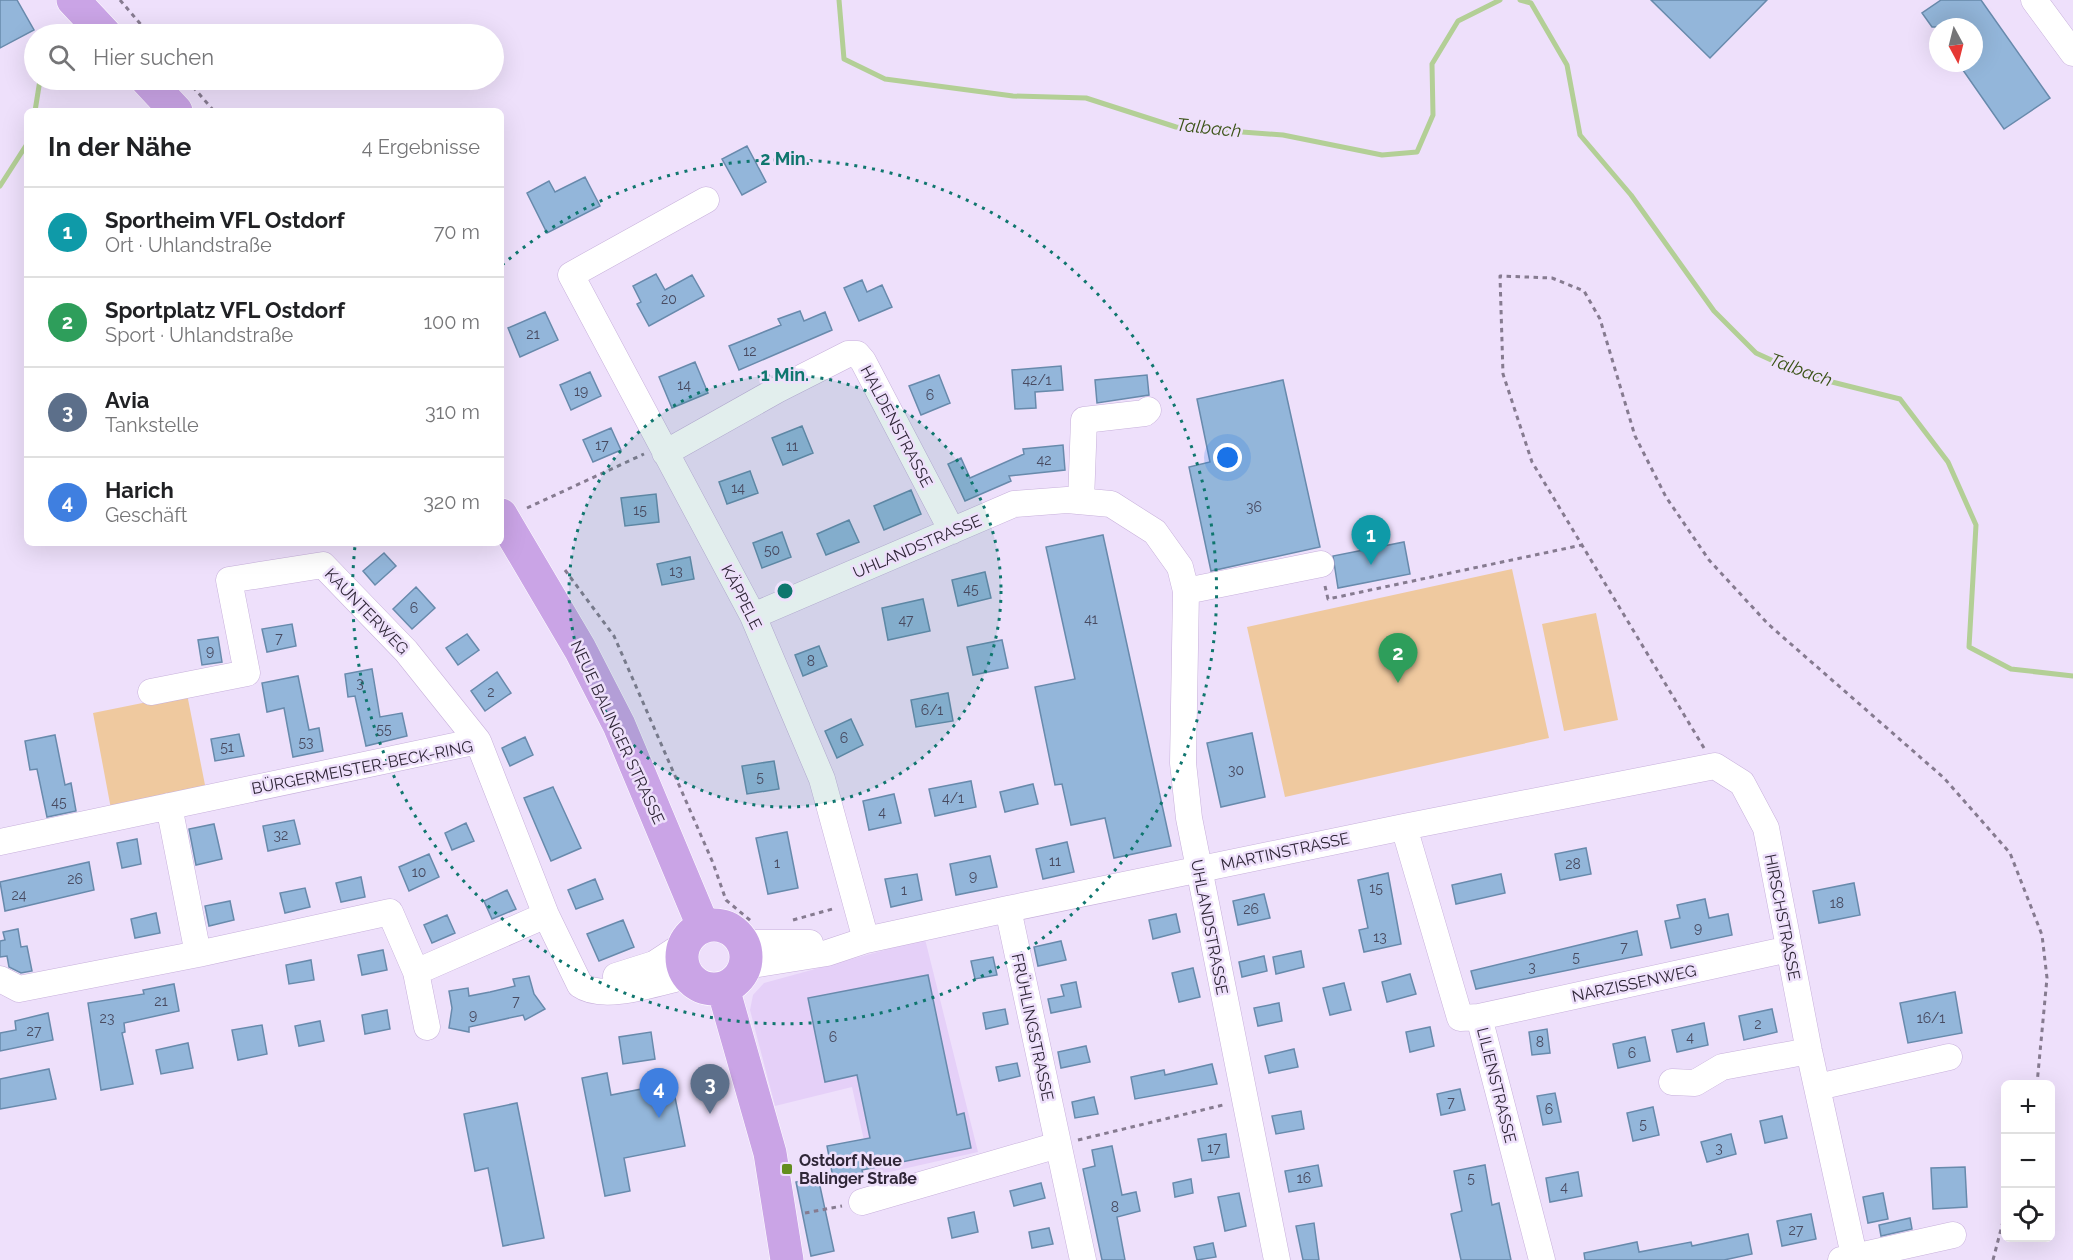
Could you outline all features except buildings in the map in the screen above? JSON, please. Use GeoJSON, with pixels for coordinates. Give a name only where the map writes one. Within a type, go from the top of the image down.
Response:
{"type":"FeatureCollection","features":[{"type":"Feature","properties":{"kind":"main road"},"geometry":{"type":"LineString","coordinates":[[73,0],[96,24]]}},
{"type":"Feature","properties":{"kind":"main road"},"geometry":{"type":"LineString","coordinates":[[156,90],[173,108]]}},
{"type":"Feature","properties":{"kind":"main road","name":"NEUE BALINGER STRASSE"},"geometry":{"type":"LineString","coordinates":[[511,513],[619,725],[691,949]]}},
{"type":"Feature","properties":{"kind":"main road"},"geometry":{"type":"LineString","coordinates":[[741,955],[711,990],[699,986],[691,949],[715,925],[728,928],[741,955],[767,1142],[782,1218],[787,1260]]}},
{"type":"Feature","properties":{"kind":"street"},"geometry":{"type":"LineString","coordinates":[[2034,0],[2073,53]]}},
{"type":"Feature","properties":{"kind":"street","name":"KÄPPELE"},"geometry":{"type":"LineString","coordinates":[[706,200],[571,275],[753,616],[822,779],[856,903],[861,941]]}},
{"type":"Feature","properties":{"kind":"street","name":"HALDENSTRASSE"},"geometry":{"type":"LineString","coordinates":[[663,450],[848,354],[856,354],[863,361],[952,531]]}},
{"type":"Feature","properties":{"kind":"street"},"geometry":{"type":"LineString","coordinates":[[1081,501],[1084,420],[1145,413],[1148,410]]}},
{"type":"Feature","properties":{"kind":"street","name":"UHLANDSTRASSE"},"geometry":{"type":"LineString","coordinates":[[753,616],[1014,504],[1081,501],[1110,504],[1155,532],[1180,567],[1186,591],[1183,763],[1198,869],[1277,1260]]}},
{"type":"Feature","properties":{"kind":"street"},"geometry":{"type":"LineString","coordinates":[[1186,591],[1321,564]]}},
{"type":"Feature","properties":{"kind":"street","name":"KAUNTERWEG"},"geometry":{"type":"LineString","coordinates":[[151,692],[247,673],[228,580],[323,565],[406,651],[478,741]]}},
{"type":"Feature","properties":{"kind":"street","name":"BÜRGERMEISTER-BECK-RING"},"geometry":{"type":"LineString","coordinates":[[0,842],[478,741],[546,915],[569,969],[580,985],[587,990],[615,977],[691,949]]}},
{"type":"Feature","properties":{"kind":"street","name":"MARTINSTRASSE"},"geometry":{"type":"LineString","coordinates":[[741,955],[827,953],[861,941],[1008,909],[1404,827],[1715,766]]}},
{"type":"Feature","properties":{"kind":"street","name":"HIRSCHSTRASSE"},"geometry":{"type":"LineString","coordinates":[[1715,766],[1742,783],[1766,828],[1850,1259],[1953,1235]]}},
{"type":"Feature","properties":{"kind":"street"},"geometry":{"type":"LineString","coordinates":[[169,806],[198,954]]}},
{"type":"Feature","properties":{"kind":"street","name":"LILIENSTRASSE"},"geometry":{"type":"LineString","coordinates":[[1404,827],[1460,1018],[1479,1017],[1542,1260]]}},
{"type":"Feature","properties":{"kind":"street","name":"FRÜHLINGSTRASSE"},"geometry":{"type":"LineString","coordinates":[[1008,909],[1083,1260]]}},
{"type":"Feature","properties":{"kind":"street"},"geometry":{"type":"LineString","coordinates":[[0,979],[19,989],[198,954],[390,912],[416,972],[427,1027]]}},
{"type":"Feature","properties":{"kind":"street"},"geometry":{"type":"LineString","coordinates":[[416,972],[546,915]]}},
{"type":"Feature","properties":{"kind":"street","name":"NARZISSENWEG"},"geometry":{"type":"LineString","coordinates":[[1479,1017],[1789,949]]}},
{"type":"Feature","properties":{"kind":"street"},"geometry":{"type":"LineString","coordinates":[[1672,1082],[1695,1083],[1722,1067],[1809,1051]]}},
{"type":"Feature","properties":{"kind":"street"},"geometry":{"type":"LineString","coordinates":[[1818,1087],[1949,1057]]}},
{"type":"Feature","properties":{"kind":"street"},"geometry":{"type":"LineString","coordinates":[[862,1202],[1058,1145]]}},
{"type":"Feature","properties":{"kind":"path"},"geometry":{"type":"LineString","coordinates":[[120,0],[140,24]]}},
{"type":"Feature","properties":{"kind":"path"},"geometry":{"type":"LineString","coordinates":[[196,90],[211,108]]}},
{"type":"Feature","properties":{"kind":"path"},"geometry":{"type":"LineString","coordinates":[[1715,766],[1532,462],[1503,374],[1500,276],[1552,278],[1584,291],[1600,320],[1635,436],[1666,497],[1709,560],[1768,624],[1944,778],[2010,853],[2042,935],[2047,978],[2037,1080]]}},
{"type":"Feature","properties":{"kind":"path"},"geometry":{"type":"LineString","coordinates":[[511,513],[663,450]]}},
{"type":"Feature","properties":{"kind":"path"},"geometry":{"type":"LineString","coordinates":[[1321,564],[1328,600],[1582,545]]}},
{"type":"Feature","properties":{"kind":"path"},"geometry":{"type":"LineString","coordinates":[[726,900],[741,955]]}},
{"type":"Feature","properties":{"kind":"path"},"geometry":{"type":"LineString","coordinates":[[792,920],[856,903]]}},
{"type":"Feature","properties":{"kind":"path"},"geometry":{"type":"LineString","coordinates":[[1058,1145],[1246,1100]]}},
{"type":"Feature","properties":{"kind":"path"},"geometry":{"type":"LineString","coordinates":[[782,1218],[862,1202]]}},
{"type":"Feature","properties":{"kind":"path"},"geometry":{"type":"LineString","coordinates":[[1993,1260],[2001,1229]]}},
{"type":"Feature","properties":{"kind":"shaded area"},"geometry":{"type":"Polygon","coordinates":[[[1512,569],[1549,738],[1285,797],[1247,627],[1512,569]]]}},
{"type":"Feature","properties":{"kind":"shaded area"},"geometry":{"type":"Polygon","coordinates":[[[1596,613],[1618,720],[1564,731],[1542,624],[1596,613]]]}},
{"type":"Feature","properties":{"kind":"shaded area"},"geometry":{"type":"Polygon","coordinates":[[[187,694],[206,790],[111,809],[93,713],[187,694]]]}},
{"type":"Feature","properties":{"kind":"shaded area"},"geometry":{"type":"Polygon","coordinates":[[[925,939],[978,1152],[872,1176],[852,1087],[775,1106],[750,1010],[753,995],[764,983],[925,939]]]}},
{"type":"Feature","properties":{"kind":"waterway","name":"Talbach"},"geometry":{"type":"LineString","coordinates":[[839,0],[844,59],[885,79],[1013,96],[1086,98],[1176,127],[1283,135],[1382,155],[1417,152],[1433,115],[1432,64],[1458,21],[1500,0]]}},
{"type":"Feature","properties":{"kind":"waterway","name":"Talbach"},"geometry":{"type":"LineString","coordinates":[[1520,0],[1531,3],[1567,65],[1580,135],[1631,195],[1714,311],[1756,353],[1804,375],[1900,399],[1948,462],[1976,525],[1969,647],[2011,669],[2073,676]]}},
{"type":"Feature","properties":{"kind":"waterway","name":"Talbach"},"geometry":{"type":"LineString","coordinates":[[35,108],[38,90]]}},
{"type":"Feature","properties":{"kind":"waterway","name":"Talbach"},"geometry":{"type":"LineString","coordinates":[[0,186],[24,149]]}},
{"type":"Feature","properties":{"kind":"place","name":"Sportheim VFL Ostdorf"},"geometry":{"type":"Point","coordinates":[1371,565]}},
{"type":"Feature","properties":{"kind":"place","name":"Sportplatz VFL Ostdorf"},"geometry":{"type":"Point","coordinates":[1398,683]}},
{"type":"Feature","properties":{"kind":"place","name":"Avia"},"geometry":{"type":"Point","coordinates":[710,1114]}},
{"type":"Feature","properties":{"kind":"place","name":"Harich"},"geometry":{"type":"Point","coordinates":[659,1118]}},
{"type":"Feature","properties":{"kind":"place","name":"Ostdorf Neue Balinger Straße"},"geometry":{"type":"Point","coordinates":[787,1169]}}]}
